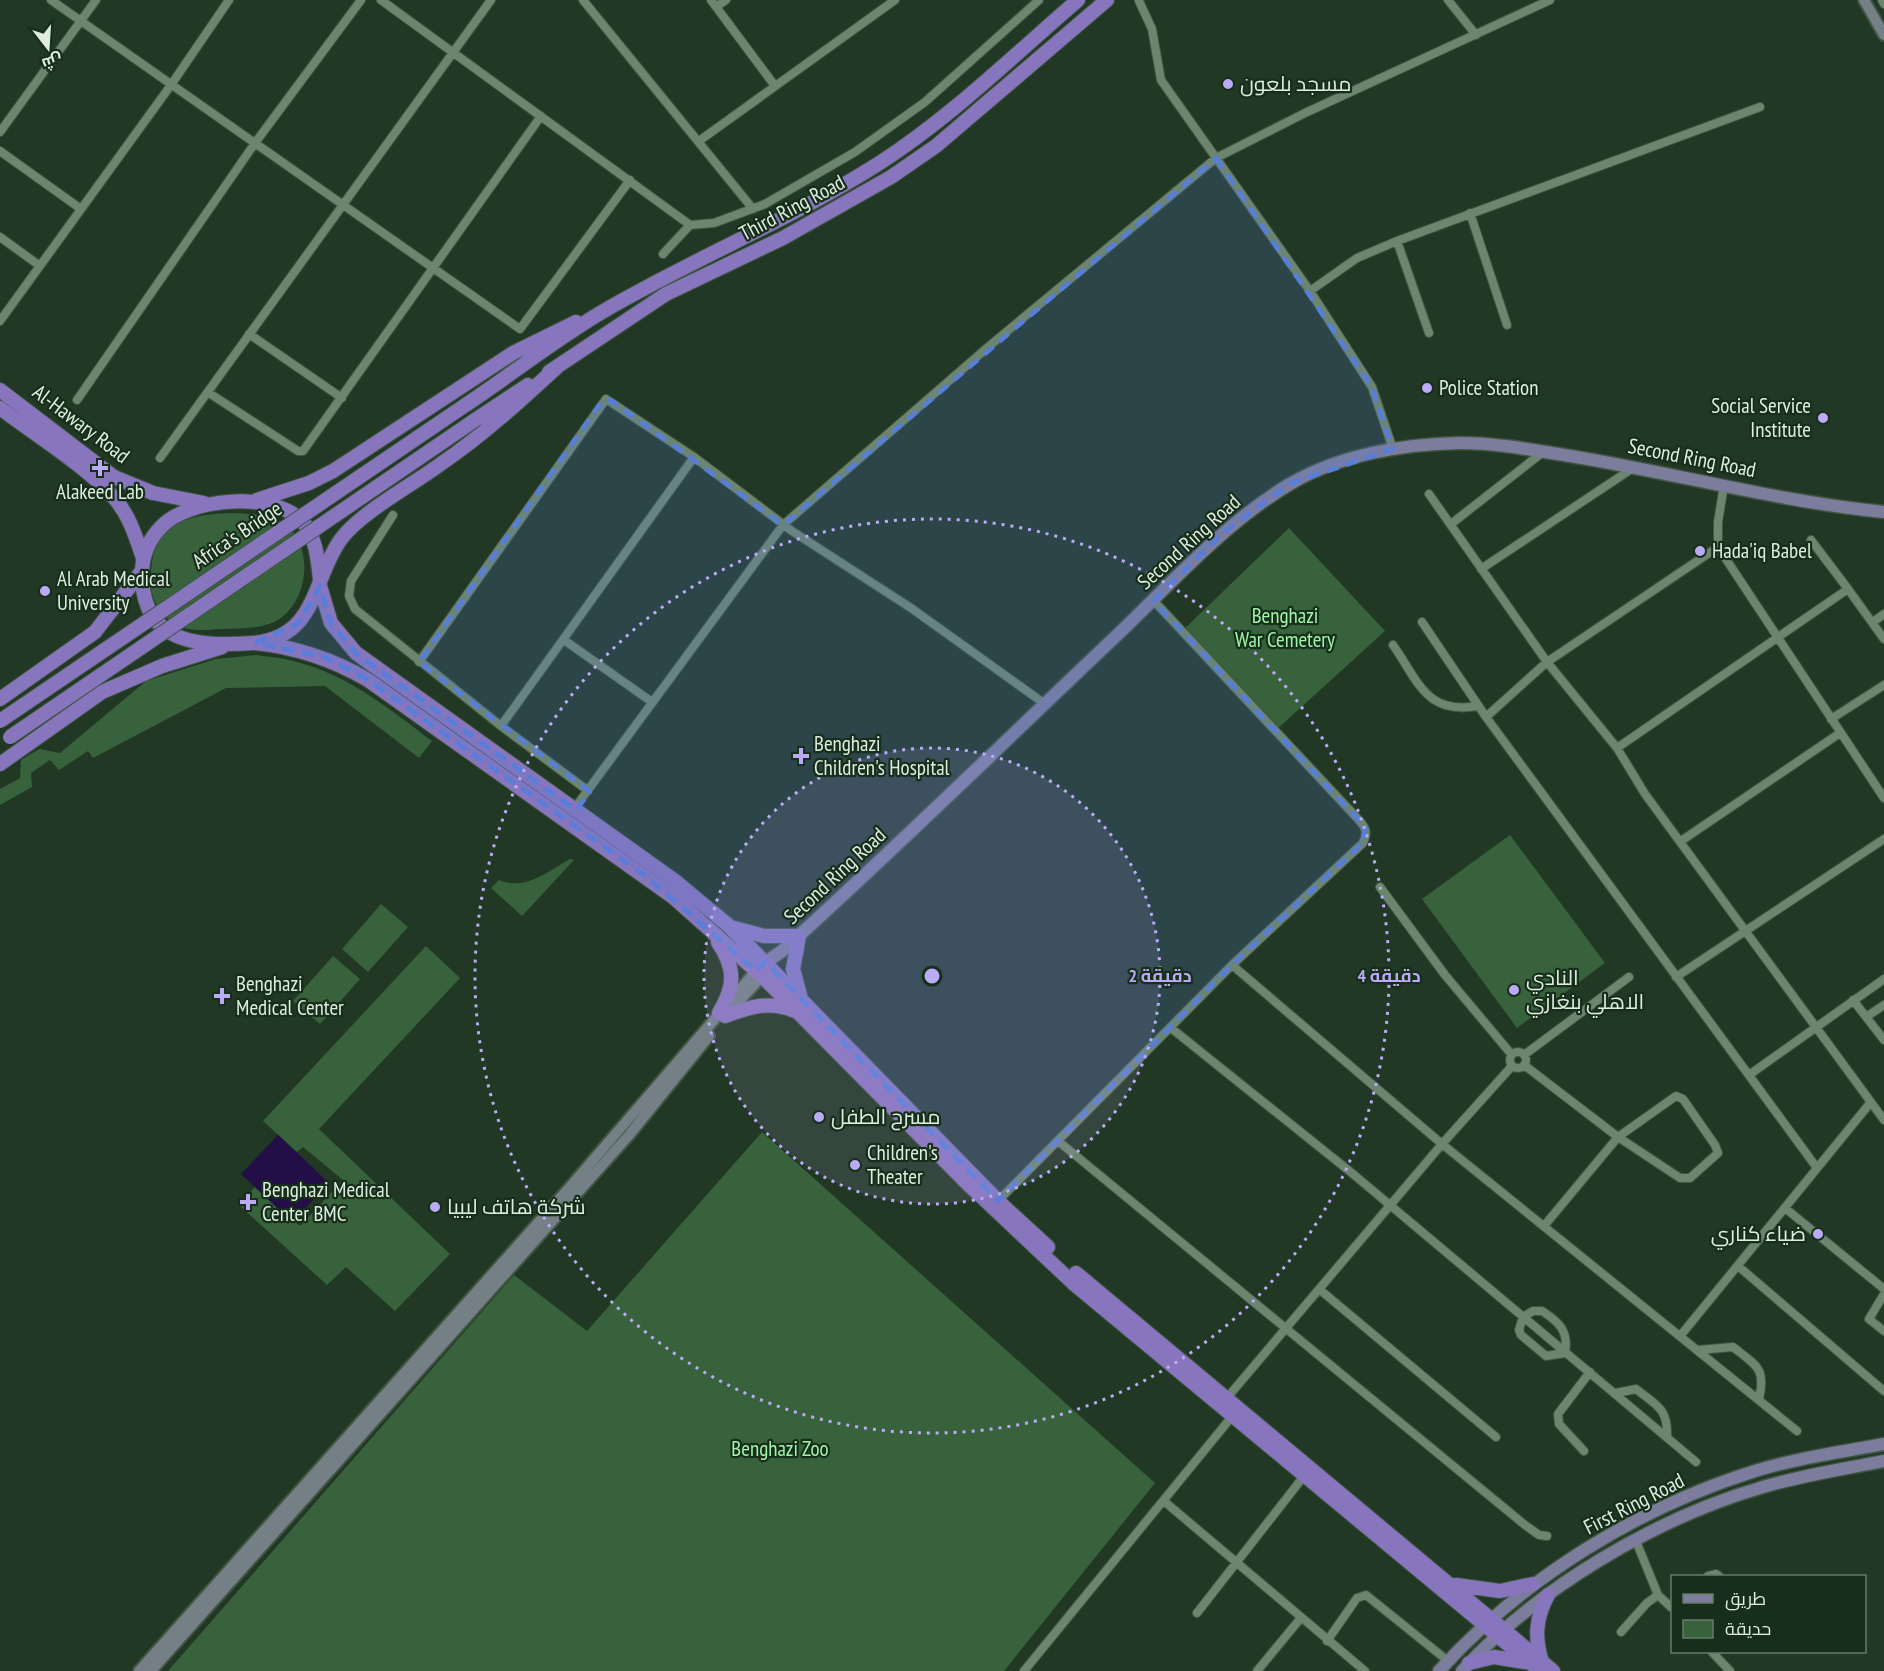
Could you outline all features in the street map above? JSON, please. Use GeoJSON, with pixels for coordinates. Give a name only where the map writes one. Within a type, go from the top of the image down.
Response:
{"type":"FeatureCollection","features":[{"type":"Feature","properties":{"kind":"highway","name":"Third Ring Road"},"geometry":{"type":"LineString","coordinates":[[467,404],[601,313],[711,252],[830,193],[880,163],[924,132],[1078,0]]}},
{"type":"Feature","properties":{"kind":"highway","name":"Third Ring Road"},"geometry":{"type":"LineString","coordinates":[[475,420],[666,294],[783,238],[891,177],[944,139],[1107,0]]}},
{"type":"Feature","properties":{"kind":"highway"},"geometry":{"type":"LineString","coordinates":[[250,502],[309,483],[333,471],[513,353],[560,329],[601,313]]}},
{"type":"Feature","properties":{"kind":"highway"},"geometry":{"type":"LineString","coordinates":[[255,643],[285,633],[298,623],[308,610],[342,538],[362,519],[480,434],[557,367]]}},
{"type":"Feature","properties":{"kind":"highway","name":"Al-Hawary Road"},"geometry":{"type":"LineString","coordinates":[[0,390],[114,477],[153,493],[209,504]]}},
{"type":"Feature","properties":{"kind":"highway","name":"Africa's Bridge"},"geometry":{"type":"LineString","coordinates":[[0,721],[467,404]]}},
{"type":"Feature","properties":{"kind":"highway","name":"Al-Hawary Road"},"geometry":{"type":"LineString","coordinates":[[0,408],[95,480],[117,501],[132,526],[142,565]]}},
{"type":"Feature","properties":{"kind":"highway","name":"Africa's Bridge"},"geometry":{"type":"LineString","coordinates":[[5,740],[475,420]]}},
{"type":"Feature","properties":{"kind":"highway"},"geometry":{"type":"LineString","coordinates":[[763,969],[729,926],[675,881],[356,653],[331,623],[312,540],[301,521],[286,510],[272,505],[250,502],[209,504],[171,517],[148,543],[142,565],[142,594],[148,611],[158,627],[186,640],[279,645],[324,657],[368,680],[648,878],[763,969],[998,1200],[1087,1283],[1223,1403]]}},
{"type":"Feature","properties":{"kind":"highway"},"geometry":{"type":"LineString","coordinates":[[0,699],[95,632],[142,565]]}},
{"type":"Feature","properties":{"kind":"highway"},"geometry":{"type":"LineString","coordinates":[[0,764],[102,693],[162,666],[233,643]]}},
{"type":"Feature","properties":{"kind":"highway"},"geometry":{"type":"LineString","coordinates":[[706,926],[725,953],[731,974],[729,996],[722,1014]]}},
{"type":"Feature","properties":{"kind":"highway"},"geometry":{"type":"LineString","coordinates":[[729,926],[764,936],[799,936],[793,969],[801,1006],[1023,1237],[1104,1310],[1450,1584],[1487,1622]]}},
{"type":"Feature","properties":{"kind":"highway"},"geometry":{"type":"LineString","coordinates":[[722,1014],[756,1005],[801,1006]]}},
{"type":"Feature","properties":{"kind":"highway"},"geometry":{"type":"LineString","coordinates":[[1235,1412],[1304,1476],[1500,1632],[1538,1666]]}},
{"type":"Feature","properties":{"kind":"highway"},"geometry":{"type":"LineString","coordinates":[[1450,1584],[1492,1591],[1533,1584]]}},
{"type":"Feature","properties":{"kind":"highway"},"geometry":{"type":"LineString","coordinates":[[1538,1666],[1536,1628],[1541,1607],[1548,1595]]}},
{"type":"Feature","properties":{"kind":"highway"},"geometry":{"type":"LineString","coordinates":[[1465,1667],[1494,1657],[1520,1660],[1553,1671]]}},
{"type":"Feature","properties":{"kind":"main road"},"geometry":{"type":"LineString","coordinates":[[1864,0],[1884,35]]}},
{"type":"Feature","properties":{"kind":"main road","name":"Second Ring Road"},"geometry":{"type":"LineString","coordinates":[[763,969],[1154,601],[1222,534],[1292,483],[1329,467],[1393,449],[1460,443],[1543,452],[1884,512]]}},
{"type":"Feature","properties":{"kind":"main road"},"geometry":{"type":"LineString","coordinates":[[139,1671],[763,969]]}},
{"type":"Feature","properties":{"kind":"main road"},"geometry":{"type":"LineString","coordinates":[[151,1671],[630,1134],[722,1014]]}},
{"type":"Feature","properties":{"kind":"main road","name":"First Ring Road"},"geometry":{"type":"LineString","coordinates":[[1439,1671],[1487,1622],[1533,1584],[1609,1537],[1669,1505],[1755,1471],[1802,1459],[1884,1444]]}},
{"type":"Feature","properties":{"kind":"main road","name":"First Ring Road"},"geometry":{"type":"LineString","coordinates":[[1465,1667],[1500,1632],[1548,1595],[1636,1540],[1720,1502],[1762,1487],[1884,1461]]}},
{"type":"Feature","properties":{"kind":"street"},"geometry":{"type":"LineString","coordinates":[[51,0],[520,329],[630,180]]}},
{"type":"Feature","properties":{"kind":"street"},"geometry":{"type":"LineString","coordinates":[[0,132],[96,0]]}},
{"type":"Feature","properties":{"kind":"street"},"geometry":{"type":"LineString","coordinates":[[0,321],[171,85],[229,0]]}},
{"type":"Feature","properties":{"kind":"street"},"geometry":{"type":"LineString","coordinates":[[77,400],[255,143],[361,0]]}},
{"type":"Feature","properties":{"kind":"street"},"geometry":{"type":"LineString","coordinates":[[381,0],[690,225],[714,223],[753,209],[846,158],[926,102],[1039,0]]}},
{"type":"Feature","properties":{"kind":"street"},"geometry":{"type":"LineString","coordinates":[[160,458],[491,0]]}},
{"type":"Feature","properties":{"kind":"street"},"geometry":{"type":"LineString","coordinates":[[583,0],[753,209]]}},
{"type":"Feature","properties":{"kind":"street"},"geometry":{"type":"LineString","coordinates":[[726,0],[714,4],[775,86]]}},
{"type":"Feature","properties":{"kind":"street"},"geometry":{"type":"LineString","coordinates":[[699,141],[886,3],[896,0]]}},
{"type":"Feature","properties":{"kind":"street"},"geometry":{"type":"LineString","coordinates":[[1449,0],[1476,35]]}},
{"type":"Feature","properties":{"kind":"street"},"geometry":{"type":"LineString","coordinates":[[574,808],[783,525],[988,347],[1216,158],[1305,113],[1550,0]]}},
{"type":"Feature","properties":{"kind":"street"},"geometry":{"type":"LineString","coordinates":[[1139,1],[1152,29],[1161,80],[1310,291],[1372,387],[1393,449]]}},
{"type":"Feature","properties":{"kind":"street"},"geometry":{"type":"LineString","coordinates":[[1310,291],[1357,258],[1397,241],[1760,107]]}},
{"type":"Feature","properties":{"kind":"street"},"geometry":{"type":"LineString","coordinates":[[209,393],[297,451],[303,451],[541,116]]}},
{"type":"Feature","properties":{"kind":"street"},"geometry":{"type":"LineString","coordinates":[[0,151],[81,209]]}},
{"type":"Feature","properties":{"kind":"street"},"geometry":{"type":"LineString","coordinates":[[1470,213],[1507,325]]}},
{"type":"Feature","properties":{"kind":"street"},"geometry":{"type":"LineString","coordinates":[[663,254],[690,225]]}},
{"type":"Feature","properties":{"kind":"street"},"geometry":{"type":"LineString","coordinates":[[0,237],[40,266]]}},
{"type":"Feature","properties":{"kind":"street"},"geometry":{"type":"LineString","coordinates":[[1397,241],[1429,333]]}},
{"type":"Feature","properties":{"kind":"street"},"geometry":{"type":"LineString","coordinates":[[249,334],[342,398]]}},
{"type":"Feature","properties":{"kind":"street"},"geometry":{"type":"LineString","coordinates":[[419,662],[602,401],[611,400],[693,457],[783,525],[911,608],[1045,704]]}},
{"type":"Feature","properties":{"kind":"street"},"geometry":{"type":"LineString","coordinates":[[1451,524],[1543,452]]}},
{"type":"Feature","properties":{"kind":"street"},"geometry":{"type":"LineString","coordinates":[[501,726],[693,457]]}},
{"type":"Feature","properties":{"kind":"street"},"geometry":{"type":"LineString","coordinates":[[1481,569],[1635,467]]}},
{"type":"Feature","properties":{"kind":"street"},"geometry":{"type":"LineString","coordinates":[[1724,484],[1718,522],[1718,547],[1884,797]]}},
{"type":"Feature","properties":{"kind":"street"},"geometry":{"type":"LineString","coordinates":[[1429,494],[1547,662],[1617,748],[1645,794],[1884,1120]]}},
{"type":"Feature","properties":{"kind":"street"},"geometry":{"type":"LineString","coordinates":[[393,516],[351,581],[349,596],[361,615],[501,726],[587,790]]}},
{"type":"Feature","properties":{"kind":"street"},"geometry":{"type":"LineString","coordinates":[[1811,540],[1884,639]]}},
{"type":"Feature","properties":{"kind":"street"},"geometry":{"type":"LineString","coordinates":[[1486,717],[1547,662],[1718,547]]}},
{"type":"Feature","properties":{"kind":"street"},"geometry":{"type":"LineString","coordinates":[[1617,748],[1848,590]]}},
{"type":"Feature","properties":{"kind":"street"},"geometry":{"type":"LineString","coordinates":[[998,1200],[1232,965],[1363,843],[1367,835],[1365,827],[1154,601]]}},
{"type":"Feature","properties":{"kind":"street"},"geometry":{"type":"LineString","coordinates":[[1873,622],[1884,614]]}},
{"type":"Feature","properties":{"kind":"street"},"geometry":{"type":"LineString","coordinates":[[1422,622],[1478,706],[1817,1168]]}},
{"type":"Feature","properties":{"kind":"street"},"geometry":{"type":"LineString","coordinates":[[564,640],[652,702]]}},
{"type":"Feature","properties":{"kind":"street"},"geometry":{"type":"LineString","coordinates":[[1394,645],[1436,703],[1460,709],[1478,706]]}},
{"type":"Feature","properties":{"kind":"street"},"geometry":{"type":"LineString","coordinates":[[1831,719],[1884,685]]}},
{"type":"Feature","properties":{"kind":"street"},"geometry":{"type":"LineString","coordinates":[[1681,841],[1840,733]]}},
{"type":"Feature","properties":{"kind":"street"},"geometry":{"type":"LineString","coordinates":[[1676,977],[1884,839]]}},
{"type":"Feature","properties":{"kind":"street"},"geometry":{"type":"LineString","coordinates":[[1223,1403],[1442,1144],[1512,1066],[1512,1055],[1445,975],[1380,887]]}},
{"type":"Feature","properties":{"kind":"street"},"geometry":{"type":"LineString","coordinates":[[1232,965],[1442,1144],[1797,1431]]}},
{"type":"Feature","properties":{"kind":"street"},"geometry":{"type":"LineString","coordinates":[[1524,1055],[1629,977]]}},
{"type":"Feature","properties":{"kind":"street"},"geometry":{"type":"LineString","coordinates":[[1749,1075],[1884,979]]}},
{"type":"Feature","properties":{"kind":"street"},"geometry":{"type":"LineString","coordinates":[[1853,999],[1884,1040]]}},
{"type":"Feature","properties":{"kind":"street"},"geometry":{"type":"LineString","coordinates":[[1866,1017],[1884,1005]]}},
{"type":"Feature","properties":{"kind":"street"},"geometry":{"type":"LineString","coordinates":[[1171,1028],[1616,1393],[1696,1462]]}},
{"type":"Feature","properties":{"kind":"street"},"geometry":{"type":"LineString","coordinates":[[1512,1055],[1518,1052],[1524,1055]]}},
{"type":"Feature","properties":{"kind":"street"},"geometry":{"type":"LineString","coordinates":[[1524,1055],[1524,1065]]}},
{"type":"Feature","properties":{"kind":"street"},"geometry":{"type":"LineString","coordinates":[[1512,1066],[1518,1068],[1524,1065]]}},
{"type":"Feature","properties":{"kind":"street"},"geometry":{"type":"LineString","coordinates":[[1524,1065],[1618,1137],[1682,1179],[1690,1178],[1718,1153],[1715,1145],[1679,1096],[1672,1097],[1618,1137],[1544,1226]]}},
{"type":"Feature","properties":{"kind":"street"},"geometry":{"type":"LineString","coordinates":[[1681,1335],[1871,1102]]}},
{"type":"Feature","properties":{"kind":"street"},"geometry":{"type":"LineString","coordinates":[[1058,1141],[1525,1525],[1539,1535],[1547,1536]]}},
{"type":"Feature","properties":{"kind":"street"},"geometry":{"type":"LineString","coordinates":[[1785,1208],[1884,1289]]}},
{"type":"Feature","properties":{"kind":"street"},"geometry":{"type":"LineString","coordinates":[[1738,1266],[1884,1391]]}},
{"type":"Feature","properties":{"kind":"street"},"geometry":{"type":"LineString","coordinates":[[1319,1289],[1496,1437]]}},
{"type":"Feature","properties":{"kind":"street"},"geometry":{"type":"LineString","coordinates":[[1884,1294],[1869,1319],[1884,1331]]}},
{"type":"Feature","properties":{"kind":"street"},"geometry":{"type":"LineString","coordinates":[[1524,1317],[1538,1311],[1552,1317],[1566,1332],[1565,1353]]}},
{"type":"Feature","properties":{"kind":"street"},"geometry":{"type":"LineString","coordinates":[[1524,1317],[1520,1332],[1534,1348],[1549,1357],[1565,1353]]}},
{"type":"Feature","properties":{"kind":"street"},"geometry":{"type":"LineString","coordinates":[[1698,1350],[1733,1347],[1758,1367],[1763,1382],[1759,1400]]}},
{"type":"Feature","properties":{"kind":"street"},"geometry":{"type":"LineString","coordinates":[[1584,1451],[1559,1424],[1558,1414],[1590,1372]]}},
{"type":"Feature","properties":{"kind":"street"},"geometry":{"type":"LineString","coordinates":[[1616,1393],[1636,1389],[1664,1411],[1667,1419],[1667,1436]]}},
{"type":"Feature","properties":{"kind":"street"},"geometry":{"type":"LineString","coordinates":[[1024,1671],[1165,1502],[1235,1412]]}},
{"type":"Feature","properties":{"kind":"street"},"geometry":{"type":"LineString","coordinates":[[1197,1613],[1304,1476]]}},
{"type":"Feature","properties":{"kind":"street"},"geometry":{"type":"LineString","coordinates":[[1165,1502],[1237,1561],[1300,1619],[1365,1671]]}},
{"type":"Feature","properties":{"kind":"street"},"geometry":{"type":"LineString","coordinates":[[1636,1540],[1658,1595],[1671,1607]]}},
{"type":"Feature","properties":{"kind":"street"},"geometry":{"type":"LineString","coordinates":[[1327,1641],[1357,1598],[1366,1595],[1448,1661]]}},
{"type":"Feature","properties":{"kind":"street"},"geometry":{"type":"LineString","coordinates":[[1621,1632],[1647,1603],[1658,1595]]}},
{"type":"Feature","properties":{"kind":"street"},"geometry":{"type":"LineString","coordinates":[[1257,1671],[1300,1619]]}},
{"type":"Feature","properties":{"kind":"street"},"geometry":{"type":"LineString","coordinates":[[1713,1653],[1725,1669]]}},
{"type":"Feature","properties":{"kind":"highlighted area"},"geometry":{"type":"Polygon","coordinates":[[[1216,158],[1372,387],[1393,449],[1292,483],[1222,534],[1154,601],[1365,827],[1363,843],[1232,965],[998,1201],[765,962],[756,971],[648,878],[368,680],[324,657],[255,643],[298,623],[320,586],[331,623],[356,653],[576,810],[590,792],[419,662],[602,401],[611,400],[783,525],[1216,158]]]}},
{"type":"Feature","properties":{"kind":"green space"},"geometry":{"type":"Polygon","coordinates":[[[237,513],[264,515],[289,528],[302,552],[304,576],[297,599],[290,609],[276,621],[253,628],[194,630],[181,627],[169,620],[160,610],[154,598],[150,579],[155,548],[168,531],[179,523],[207,515],[237,513]]]}},
{"type":"Feature","properties":{"kind":"green space","name":"Benghazi War Cemetery"},"geometry":{"type":"Polygon","coordinates":[[[1289,528],[1385,631],[1275,731],[1182,631],[1289,528]]]}},
{"type":"Feature","properties":{"kind":"green space"},"geometry":{"type":"Polygon","coordinates":[[[256,655],[292,661],[334,675],[401,717],[432,741],[419,758],[325,686],[226,688],[93,758],[88,751],[59,770],[50,760],[31,773],[32,787],[0,805],[0,789],[20,778],[21,760],[39,749],[60,753],[146,681],[216,659],[256,655]]]}},
{"type":"Feature","properties":{"kind":"green space"},"geometry":{"type":"Polygon","coordinates":[[[1510,835],[1605,963],[1517,1028],[1422,899],[1510,835]]]}},
{"type":"Feature","properties":{"kind":"green space"},"geometry":{"type":"Polygon","coordinates":[[[570,859],[574,860],[522,916],[491,888],[499,880],[509,883],[527,882],[570,859]]]}},
{"type":"Feature","properties":{"kind":"green space"},"geometry":{"type":"Polygon","coordinates":[[[381,904],[408,927],[368,972],[342,949],[381,904]]]}},
{"type":"Feature","properties":{"kind":"green space"},"geometry":{"type":"Polygon","coordinates":[[[426,946],[460,978],[319,1129],[450,1254],[395,1311],[346,1267],[327,1285],[239,1205],[255,1187],[300,1226],[343,1180],[303,1147],[297,1152],[263,1121],[426,946]]]}},
{"type":"Feature","properties":{"kind":"green space"},"geometry":{"type":"Polygon","coordinates":[[[333,956],[360,979],[320,1024],[293,1001],[333,956]]]}},
{"type":"Feature","properties":{"kind":"green space","name":"Benghazi Zoo"},"geometry":{"type":"Polygon","coordinates":[[[762,1132],[1155,1483],[1004,1671],[168,1671],[514,1275],[587,1331],[762,1132]]]}},
{"type":"Feature","properties":{"kind":"shaded area"},"geometry":{"type":"Polygon","coordinates":[[[278,1135],[329,1183],[292,1222],[241,1174],[278,1135]]]}},
{"type":"Feature","properties":{"kind":"place","name":"مسجد بلعون"},"geometry":{"type":"Point","coordinates":[1228,84]}},
{"type":"Feature","properties":{"kind":"place","name":"Police Station"},"geometry":{"type":"Point","coordinates":[1427,388]}},
{"type":"Feature","properties":{"kind":"place","name":"Social Service Institute"},"geometry":{"type":"Point","coordinates":[1823,418]}},
{"type":"Feature","properties":{"kind":"place","name":"Alakeed Lab"},"geometry":{"type":"Point","coordinates":[100,468]}},
{"type":"Feature","properties":{"kind":"place","name":"Hada'iq Babel"},"geometry":{"type":"Point","coordinates":[1700,551]}},
{"type":"Feature","properties":{"kind":"place","name":"Al Arab Medical University"},"geometry":{"type":"Point","coordinates":[45,591]}},
{"type":"Feature","properties":{"kind":"place","name":"Benghazi Children's Hospital"},"geometry":{"type":"Point","coordinates":[801,756]}},
{"type":"Feature","properties":{"kind":"place","name":"النادي الاهلي بنغازي"},"geometry":{"type":"Point","coordinates":[1514,990]}},
{"type":"Feature","properties":{"kind":"place","name":"Benghazi Medical Center"},"geometry":{"type":"Point","coordinates":[222,996]}},
{"type":"Feature","properties":{"kind":"place","name":"مسرح الطفل"},"geometry":{"type":"Point","coordinates":[819,1117]}},
{"type":"Feature","properties":{"kind":"place","name":"Children's Theater"},"geometry":{"type":"Point","coordinates":[855,1165]}},
{"type":"Feature","properties":{"kind":"place","name":"Benghazi Medical Center BMC"},"geometry":{"type":"Point","coordinates":[248,1202]}},
{"type":"Feature","properties":{"kind":"place","name":"شركة هاتف ليبيا"},"geometry":{"type":"Point","coordinates":[435,1207]}},
{"type":"Feature","properties":{"kind":"place","name":"ضياء كناري"},"geometry":{"type":"Point","coordinates":[1818,1234]}}]}
